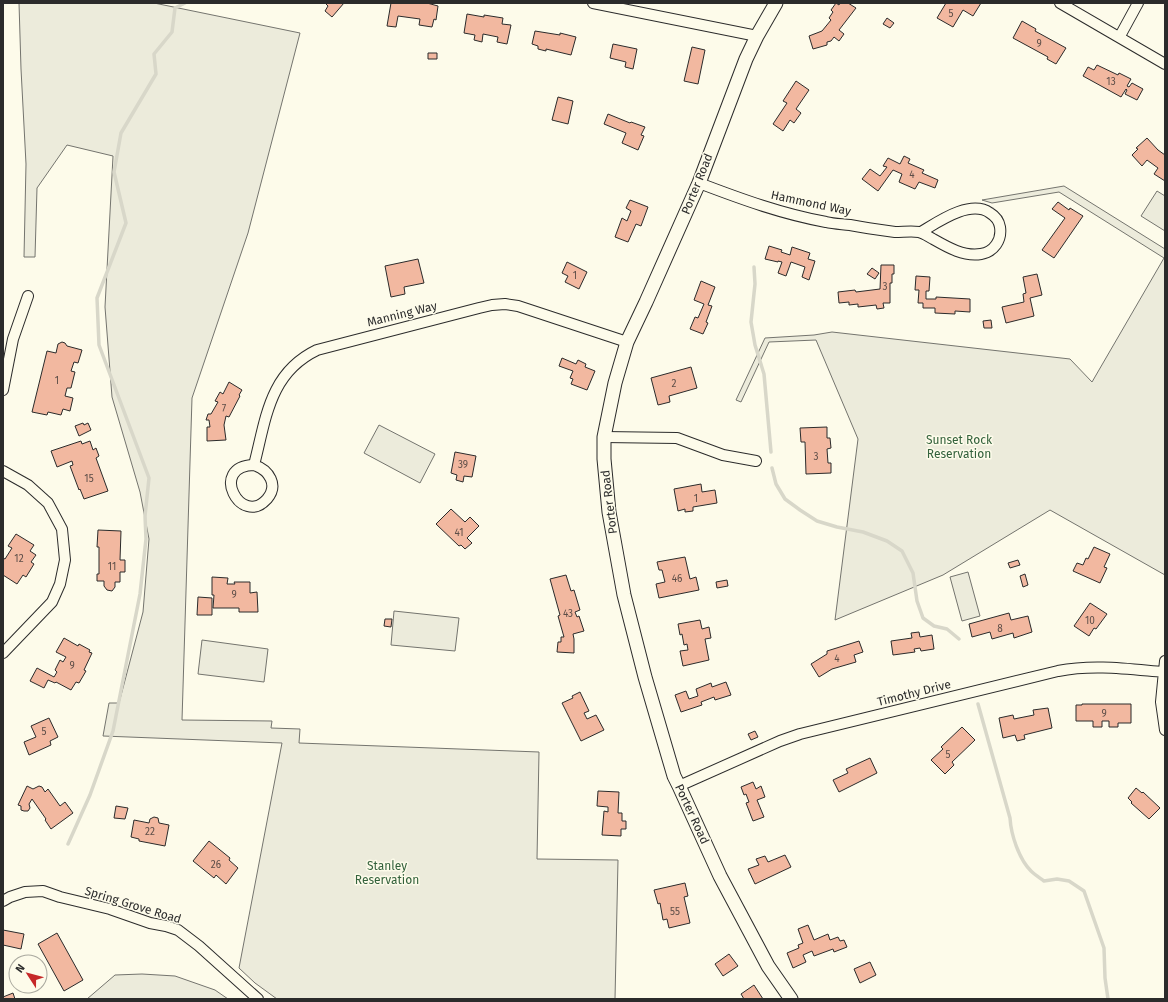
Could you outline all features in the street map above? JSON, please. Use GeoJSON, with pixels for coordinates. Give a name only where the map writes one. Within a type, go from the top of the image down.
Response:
{"type":"FeatureCollection","features":[{"type":"Feature","properties":{"kind":"street"},"geometry":{"type":"LineString","coordinates":[[593,3],[757,36]]}},
{"type":"Feature","properties":{"kind":"street","name":"Porter Road"},"geometry":{"type":"LineString","coordinates":[[776,3],[757,36],[737,82],[699,183],[646,302],[626,342],[615,383],[604,437],[604,459],[609,512],[624,595],[645,677],[674,776],[680,786],[720,876],[768,966],[791,999]]}},
{"type":"Feature","properties":{"kind":"street"},"geometry":{"type":"LineString","coordinates":[[1060,3],[1120,36],[1165,64]]}},
{"type":"Feature","properties":{"kind":"street"},"geometry":{"type":"LineString","coordinates":[[1120,36],[1138,3]]}},
{"type":"Feature","properties":{"kind":"street","name":"Hammond Way"},"geometry":{"type":"LineString","coordinates":[[699,183],[756,204],[828,223],[897,232],[921,232],[956,250],[970,254],[986,253],[995,246],[999,239],[1000,231],[999,224],[995,217],[989,212],[978,209],[958,212],[921,232]]}},
{"type":"Feature","properties":{"kind":"street"},"geometry":{"type":"LineString","coordinates":[[3,390],[13,339],[28,296]]}},
{"type":"Feature","properties":{"kind":"street","name":"Manning Way"},"geometry":{"type":"LineString","coordinates":[[254,465],[270,404],[278,384],[297,361],[317,350],[479,308],[505,304],[531,309],[626,342]]}},
{"type":"Feature","properties":{"kind":"street"},"geometry":{"type":"LineString","coordinates":[[604,437],[677,438],[723,455],[756,461]]}},
{"type":"Feature","properties":{"kind":"street"},"geometry":{"type":"LineString","coordinates":[[254,465],[260,467],[270,476],[272,488],[270,495],[261,504],[248,506],[242,504],[232,493],[232,479],[235,473],[241,468],[254,465]]}},
{"type":"Feature","properties":{"kind":"street"},"geometry":{"type":"LineString","coordinates":[[3,471],[28,485],[48,503],[62,528],[65,560],[60,584],[52,602],[3,653]]}},
{"type":"Feature","properties":{"kind":"street"},"geometry":{"type":"LineString","coordinates":[[1165,661],[1161,702],[1165,730]]}},
{"type":"Feature","properties":{"kind":"street","name":"Timothy Drive"},"geometry":{"type":"LineString","coordinates":[[680,786],[780,741],[800,734],[1051,673],[1071,669],[1096,667],[1163,672]]}},
{"type":"Feature","properties":{"kind":"street","name":"Spring Grove Road"},"geometry":{"type":"LineString","coordinates":[[3,901],[25,892],[43,891],[60,897],[110,909],[150,923],[178,930],[199,946],[258,999]]}},
{"type":"Feature","properties":{"kind":"green space","name":"Stanley Reservation"},"geometry":{"type":"Polygon","coordinates":[[[19,3],[154,3],[300,33],[248,233],[192,398],[182,720],[272,721],[271,728],[300,729],[299,743],[539,752],[537,859],[618,860],[615,999],[277,999],[255,983],[239,968],[282,743],[103,736],[109,703],[119,703],[143,612],[149,539],[140,492],[112,397],[105,307],[113,156],[67,145],[37,188],[35,257],[24,257],[26,164],[19,3]]]}},
{"type":"Feature","properties":{"kind":"green space","name":"Sunset Rock Reservation"},"geometry":{"type":"Polygon","coordinates":[[[1064,186],[1165,249],[1165,575],[1050,510],[943,575],[835,620],[858,439],[816,340],[769,342],[741,402],[736,400],[765,338],[814,335],[832,332],[1070,359],[1092,382],[1164,258],[1059,192],[992,203],[982,200],[1064,186]]]}},
{"type":"Feature","properties":{"kind":"green space"},"geometry":{"type":"Polygon","coordinates":[[[1157,191],[1165,196],[1165,231],[1141,216],[1157,191]]]}},
{"type":"Feature","properties":{"kind":"green space"},"geometry":{"type":"Polygon","coordinates":[[[379,425],[435,454],[420,483],[364,453],[379,425]]]}},
{"type":"Feature","properties":{"kind":"green space"},"geometry":{"type":"Polygon","coordinates":[[[968,572],[980,616],[962,621],[950,577],[968,572]]]}},
{"type":"Feature","properties":{"kind":"green space"},"geometry":{"type":"Polygon","coordinates":[[[394,611],[459,618],[455,651],[391,645],[394,611]]]}},
{"type":"Feature","properties":{"kind":"green space"},"geometry":{"type":"Polygon","coordinates":[[[202,640],[268,649],[264,682],[198,674],[202,640]]]}},
{"type":"Feature","properties":{"kind":"green space"},"geometry":{"type":"Polygon","coordinates":[[[142,974],[175,976],[215,990],[228,999],[87,999],[115,975],[142,974]]]}},
{"type":"Feature","properties":{"kind":"building"},"geometry":{"type":"Polygon","coordinates":[[[325,3],[344,3],[332,17],[325,11],[328,6],[325,3]]]}},
{"type":"Feature","properties":{"kind":"building"},"geometry":{"type":"Polygon","coordinates":[[[391,3],[427,3],[438,6],[436,20],[434,19],[432,27],[419,25],[420,19],[398,16],[396,27],[387,26],[391,3]]]}},
{"type":"Feature","properties":{"kind":"building"},"geometry":{"type":"Polygon","coordinates":[[[836,3],[839,5],[840,3],[848,3],[856,8],[839,30],[844,34],[839,41],[834,37],[831,41],[827,42],[827,45],[813,49],[809,36],[822,31],[831,20],[829,18],[833,12],[831,10],[836,3]]]}},
{"type":"Feature","properties":{"kind":"building"},"geometry":{"type":"Polygon","coordinates":[[[946,3],[981,3],[973,16],[963,10],[953,27],[937,18],[946,3]]]}},
{"type":"Feature","properties":{"kind":"building"},"geometry":{"type":"Polygon","coordinates":[[[467,14],[503,18],[502,24],[511,25],[507,44],[497,42],[498,37],[483,34],[482,42],[474,40],[475,35],[464,33],[467,14]]]}},
{"type":"Feature","properties":{"kind":"building"},"geometry":{"type":"Polygon","coordinates":[[[887,18],[894,23],[890,28],[883,24],[887,18]]]}},
{"type":"Feature","properties":{"kind":"building"},"geometry":{"type":"Polygon","coordinates":[[[1022,21],[1036,29],[1035,31],[1066,48],[1056,64],[1047,59],[1048,57],[1013,38],[1022,21]]]}},
{"type":"Feature","properties":{"kind":"building"},"geometry":{"type":"Polygon","coordinates":[[[535,31],[560,35],[560,33],[576,37],[571,55],[546,49],[546,51],[538,49],[538,46],[532,44],[535,31]]]}},
{"type":"Feature","properties":{"kind":"building"},"geometry":{"type":"Polygon","coordinates":[[[613,44],[637,49],[633,69],[625,67],[626,62],[610,58],[613,44]]]}},
{"type":"Feature","properties":{"kind":"building"},"geometry":{"type":"Polygon","coordinates":[[[692,47],[705,50],[698,84],[684,81],[692,47]]]}},
{"type":"Feature","properties":{"kind":"building"},"geometry":{"type":"Polygon","coordinates":[[[428,53],[437,53],[437,59],[428,59],[428,53]]]}},
{"type":"Feature","properties":{"kind":"building"},"geometry":{"type":"Polygon","coordinates":[[[1097,65],[1118,75],[1119,73],[1131,79],[1127,86],[1129,87],[1132,83],[1143,89],[1137,100],[1125,94],[1126,89],[1121,97],[1083,76],[1088,67],[1094,70],[1097,65]]]}},
{"type":"Feature","properties":{"kind":"building"},"geometry":{"type":"Polygon","coordinates":[[[796,81],[809,90],[796,109],[801,113],[794,123],[790,120],[783,131],[773,124],[787,103],[783,101],[796,81]]]}},
{"type":"Feature","properties":{"kind":"building"},"geometry":{"type":"Polygon","coordinates":[[[558,97],[573,101],[568,124],[552,120],[558,97]]]}},
{"type":"Feature","properties":{"kind":"building"},"geometry":{"type":"Polygon","coordinates":[[[608,114],[645,127],[641,135],[644,136],[638,150],[622,143],[626,133],[604,124],[608,114]]]}},
{"type":"Feature","properties":{"kind":"building"},"geometry":{"type":"Polygon","coordinates":[[[1147,138],[1165,155],[1165,181],[1154,174],[1158,168],[1147,160],[1142,166],[1132,155],[1138,149],[1136,148],[1147,138]]]}},
{"type":"Feature","properties":{"kind":"building"},"geometry":{"type":"Polygon","coordinates":[[[904,156],[910,159],[908,163],[924,170],[922,173],[938,180],[935,188],[919,182],[915,189],[899,182],[902,174],[893,170],[878,191],[862,179],[870,169],[880,176],[887,167],[883,166],[888,158],[900,164],[904,156]]]}},
{"type":"Feature","properties":{"kind":"building"},"geometry":{"type":"Polygon","coordinates":[[[630,200],[648,207],[641,226],[636,224],[628,242],[615,237],[622,218],[627,221],[631,211],[626,208],[630,200]]]}},
{"type":"Feature","properties":{"kind":"building"},"geometry":{"type":"Polygon","coordinates":[[[1058,202],[1069,210],[1070,208],[1083,216],[1054,258],[1042,250],[1065,218],[1052,209],[1058,202]]]}},
{"type":"Feature","properties":{"kind":"building"},"geometry":{"type":"Polygon","coordinates":[[[769,246],[782,250],[781,252],[790,255],[792,247],[810,253],[808,259],[815,261],[809,280],[802,277],[805,267],[791,262],[786,276],[778,273],[782,262],[765,259],[769,246]]]}},
{"type":"Feature","properties":{"kind":"building"},"geometry":{"type":"Polygon","coordinates":[[[418,259],[424,283],[404,287],[405,294],[391,297],[385,266],[418,259]]]}},
{"type":"Feature","properties":{"kind":"building"},"geometry":{"type":"Polygon","coordinates":[[[567,262],[587,272],[579,289],[565,282],[568,276],[562,273],[567,262]]]}},
{"type":"Feature","properties":{"kind":"building"},"geometry":{"type":"Polygon","coordinates":[[[881,265],[894,265],[892,283],[890,283],[890,303],[883,303],[884,308],[877,309],[876,305],[858,307],[858,304],[849,305],[849,302],[839,303],[838,292],[855,290],[856,292],[880,289],[881,265]]]}},
{"type":"Feature","properties":{"kind":"building"},"geometry":{"type":"Polygon","coordinates":[[[872,268],[879,273],[875,279],[867,274],[872,268]]]}},
{"type":"Feature","properties":{"kind":"building"},"geometry":{"type":"Polygon","coordinates":[[[1037,274],[1042,295],[1030,298],[1034,316],[1006,323],[1002,307],[1024,302],[1023,294],[1026,293],[1023,277],[1037,274]]]}},
{"type":"Feature","properties":{"kind":"building"},"geometry":{"type":"Polygon","coordinates":[[[916,276],[930,277],[929,291],[926,291],[926,299],[936,299],[936,297],[970,299],[970,312],[955,311],[955,314],[935,313],[935,308],[923,308],[923,303],[918,303],[919,290],[915,290],[916,276]]]}},
{"type":"Feature","properties":{"kind":"building"},"geometry":{"type":"Polygon","coordinates":[[[701,281],[715,287],[708,305],[712,306],[706,322],[708,323],[703,334],[690,329],[695,317],[698,318],[704,304],[694,300],[701,281]]]}},
{"type":"Feature","properties":{"kind":"building"},"geometry":{"type":"Polygon","coordinates":[[[991,320],[992,328],[984,328],[983,321],[991,320]]]}},
{"type":"Feature","properties":{"kind":"building"},"geometry":{"type":"Polygon","coordinates":[[[62,342],[67,346],[82,350],[78,363],[74,362],[71,371],[75,372],[71,388],[67,388],[65,396],[73,398],[70,411],[63,409],[61,415],[48,412],[47,415],[32,412],[47,351],[56,353],[58,344],[62,342]]]}},
{"type":"Feature","properties":{"kind":"building"},"geometry":{"type":"Polygon","coordinates":[[[562,358],[576,364],[578,360],[586,364],[585,367],[595,371],[587,390],[571,384],[573,379],[570,378],[573,371],[559,366],[562,358]]]}},
{"type":"Feature","properties":{"kind":"building"},"geometry":{"type":"Polygon","coordinates":[[[691,367],[697,388],[669,396],[670,402],[658,405],[651,378],[691,367]]]}},
{"type":"Feature","properties":{"kind":"building"},"geometry":{"type":"Polygon","coordinates":[[[229,382],[242,390],[229,417],[226,416],[224,425],[226,440],[207,441],[207,427],[210,427],[209,420],[206,420],[208,414],[211,414],[218,402],[215,401],[220,392],[223,394],[229,382]]]}},
{"type":"Feature","properties":{"kind":"building"},"geometry":{"type":"Polygon","coordinates":[[[83,423],[84,425],[88,423],[91,430],[79,436],[75,426],[83,423]]]}},
{"type":"Feature","properties":{"kind":"building"},"geometry":{"type":"Polygon","coordinates":[[[827,427],[827,438],[830,438],[831,448],[827,449],[828,463],[831,463],[831,473],[806,474],[805,442],[801,442],[800,428],[827,427]]]}},
{"type":"Feature","properties":{"kind":"building"},"geometry":{"type":"Polygon","coordinates":[[[81,441],[82,444],[90,441],[93,450],[96,448],[99,456],[96,458],[108,491],[84,499],[70,466],[73,465],[72,461],[57,467],[51,451],[81,441]]]}},
{"type":"Feature","properties":{"kind":"building"},"geometry":{"type":"Polygon","coordinates":[[[455,452],[476,456],[472,477],[464,476],[463,482],[456,480],[457,475],[451,473],[455,452]]]}},
{"type":"Feature","properties":{"kind":"building"},"geometry":{"type":"Polygon","coordinates":[[[701,484],[702,492],[715,490],[717,503],[693,507],[693,511],[685,512],[685,509],[678,511],[674,489],[701,484]]]}},
{"type":"Feature","properties":{"kind":"building"},"geometry":{"type":"Polygon","coordinates":[[[451,509],[465,522],[470,517],[479,526],[467,538],[472,543],[465,549],[461,545],[459,546],[436,524],[451,509]]]}},
{"type":"Feature","properties":{"kind":"building"},"geometry":{"type":"Polygon","coordinates":[[[98,530],[121,531],[120,560],[125,560],[125,572],[120,572],[120,582],[115,582],[115,587],[112,591],[107,590],[104,586],[104,581],[97,581],[97,574],[99,574],[99,547],[97,547],[98,530]]]}},
{"type":"Feature","properties":{"kind":"building"},"geometry":{"type":"Polygon","coordinates":[[[16,534],[34,545],[30,551],[36,555],[31,562],[34,564],[26,577],[23,575],[17,584],[3,575],[3,558],[5,559],[12,548],[8,546],[16,534]]]}},
{"type":"Feature","properties":{"kind":"building"},"geometry":{"type":"Polygon","coordinates":[[[1094,547],[1110,554],[1104,567],[1107,568],[1100,583],[1073,571],[1077,563],[1083,565],[1094,547]]]}},
{"type":"Feature","properties":{"kind":"building"},"geometry":{"type":"Polygon","coordinates":[[[685,557],[690,579],[696,577],[699,590],[659,598],[656,584],[665,582],[662,570],[659,570],[657,562],[685,557]]]}},
{"type":"Feature","properties":{"kind":"building"},"geometry":{"type":"Polygon","coordinates":[[[1018,560],[1020,565],[1010,568],[1008,563],[1018,560]]]}},
{"type":"Feature","properties":{"kind":"building"},"geometry":{"type":"Polygon","coordinates":[[[1025,574],[1028,585],[1023,587],[1020,576],[1025,574]]]}},
{"type":"Feature","properties":{"kind":"building"},"geometry":{"type":"Polygon","coordinates":[[[566,575],[571,591],[574,590],[580,610],[575,612],[577,617],[579,616],[584,631],[573,634],[574,653],[557,652],[558,642],[561,642],[561,637],[564,637],[558,616],[560,615],[550,579],[566,575]]]}},
{"type":"Feature","properties":{"kind":"building"},"geometry":{"type":"Polygon","coordinates":[[[212,577],[228,578],[227,584],[235,584],[234,582],[250,582],[250,593],[257,592],[258,612],[239,612],[239,608],[213,608],[214,595],[212,595],[212,577]]]}},
{"type":"Feature","properties":{"kind":"building"},"geometry":{"type":"Polygon","coordinates":[[[727,580],[728,586],[717,588],[716,582],[727,580]]]}},
{"type":"Feature","properties":{"kind":"building"},"geometry":{"type":"Polygon","coordinates":[[[198,597],[212,598],[212,615],[197,615],[198,597]]]}},
{"type":"Feature","properties":{"kind":"building"},"geometry":{"type":"Polygon","coordinates":[[[1090,603],[1107,614],[1089,636],[1074,626],[1090,603]]]}},
{"type":"Feature","properties":{"kind":"building"},"geometry":{"type":"Polygon","coordinates":[[[1009,613],[1011,620],[1028,616],[1032,632],[1014,638],[1013,633],[992,639],[990,632],[972,637],[969,624],[1009,613]]]}},
{"type":"Feature","properties":{"kind":"building"},"geometry":{"type":"Polygon","coordinates":[[[385,619],[392,619],[391,627],[384,626],[385,619]]]}},
{"type":"Feature","properties":{"kind":"building"},"geometry":{"type":"Polygon","coordinates":[[[700,620],[702,629],[709,627],[711,638],[705,639],[709,660],[683,666],[680,651],[688,650],[687,644],[684,645],[682,634],[680,635],[678,624],[700,620]]]}},
{"type":"Feature","properties":{"kind":"building"},"geometry":{"type":"Polygon","coordinates":[[[919,632],[920,637],[932,635],[934,649],[921,651],[920,648],[914,649],[915,652],[893,655],[891,641],[912,638],[911,633],[919,632]]]}},
{"type":"Feature","properties":{"kind":"building"},"geometry":{"type":"Polygon","coordinates":[[[64,638],[78,646],[79,644],[90,650],[89,652],[92,653],[84,670],[86,671],[79,683],[76,682],[71,690],[56,682],[55,683],[48,680],[44,688],[30,681],[37,668],[54,677],[57,672],[55,670],[60,660],[63,662],[66,657],[56,652],[64,638]]]}},
{"type":"Feature","properties":{"kind":"building"},"geometry":{"type":"Polygon","coordinates":[[[859,641],[863,652],[854,655],[856,662],[832,669],[819,677],[811,664],[827,654],[827,651],[859,641]]]}},
{"type":"Feature","properties":{"kind":"building"},"geometry":{"type":"Polygon","coordinates":[[[726,682],[731,695],[715,700],[714,697],[701,702],[702,705],[681,712],[675,695],[686,691],[689,699],[698,696],[696,689],[711,683],[712,687],[726,682]]]}},
{"type":"Feature","properties":{"kind":"building"},"geometry":{"type":"Polygon","coordinates":[[[580,692],[589,711],[584,713],[587,719],[596,715],[604,730],[581,741],[562,703],[573,698],[572,696],[580,692]]]}},
{"type":"Feature","properties":{"kind":"building"},"geometry":{"type":"Polygon","coordinates":[[[1131,704],[1131,723],[1118,723],[1118,727],[1109,727],[1109,721],[1102,721],[1102,727],[1093,727],[1093,721],[1076,721],[1076,705],[1131,704]]]}},
{"type":"Feature","properties":{"kind":"building"},"geometry":{"type":"Polygon","coordinates":[[[1048,708],[1052,728],[1024,735],[1025,739],[1017,741],[1015,735],[1003,738],[999,718],[1013,715],[1014,719],[1034,715],[1033,710],[1048,708]]]}},
{"type":"Feature","properties":{"kind":"building"},"geometry":{"type":"Polygon","coordinates":[[[49,718],[58,737],[50,741],[51,745],[29,755],[24,742],[36,737],[31,726],[49,718]]]}},
{"type":"Feature","properties":{"kind":"building"},"geometry":{"type":"Polygon","coordinates":[[[962,727],[975,740],[952,762],[954,765],[945,774],[931,760],[943,749],[941,747],[962,727]]]}},
{"type":"Feature","properties":{"kind":"building"},"geometry":{"type":"Polygon","coordinates":[[[755,731],[758,737],[751,740],[748,734],[755,731]]]}},
{"type":"Feature","properties":{"kind":"building"},"geometry":{"type":"Polygon","coordinates":[[[870,758],[877,773],[839,792],[833,780],[848,773],[846,769],[870,758]]]}},
{"type":"Feature","properties":{"kind":"building"},"geometry":{"type":"Polygon","coordinates":[[[753,782],[756,789],[761,786],[765,797],[757,800],[764,817],[753,821],[746,803],[749,802],[741,787],[753,782]]]}},
{"type":"Feature","properties":{"kind":"building"},"geometry":{"type":"Polygon","coordinates":[[[27,786],[33,789],[39,786],[42,787],[45,792],[48,789],[60,806],[65,802],[73,813],[51,829],[32,799],[29,804],[30,808],[28,811],[21,810],[21,806],[18,805],[27,786]]]}},
{"type":"Feature","properties":{"kind":"building"},"geometry":{"type":"Polygon","coordinates":[[[1136,788],[1142,793],[1143,792],[1160,808],[1149,819],[1131,803],[1132,802],[1128,798],[1136,788]]]}},
{"type":"Feature","properties":{"kind":"building"},"geometry":{"type":"Polygon","coordinates":[[[598,791],[619,792],[618,813],[622,813],[622,821],[626,821],[626,829],[621,829],[621,836],[602,835],[604,811],[608,812],[608,807],[597,806],[598,791]]]}},
{"type":"Feature","properties":{"kind":"building"},"geometry":{"type":"Polygon","coordinates":[[[116,806],[128,808],[125,819],[114,818],[116,806]]]}},
{"type":"Feature","properties":{"kind":"building"},"geometry":{"type":"Polygon","coordinates":[[[154,817],[158,818],[159,823],[169,825],[165,846],[139,841],[139,839],[131,837],[134,820],[149,823],[150,819],[154,817]]]}},
{"type":"Feature","properties":{"kind":"building"},"geometry":{"type":"Polygon","coordinates":[[[209,841],[230,858],[229,860],[238,868],[226,884],[216,875],[214,878],[193,861],[209,841]]]}},
{"type":"Feature","properties":{"kind":"building"},"geometry":{"type":"Polygon","coordinates":[[[785,855],[791,867],[755,884],[748,869],[759,865],[756,859],[765,856],[768,862],[785,855]]]}},
{"type":"Feature","properties":{"kind":"building"},"geometry":{"type":"Polygon","coordinates":[[[685,883],[688,896],[684,897],[690,923],[669,928],[667,919],[663,920],[660,903],[658,904],[654,890],[685,883]]]}},
{"type":"Feature","properties":{"kind":"building"},"geometry":{"type":"Polygon","coordinates":[[[808,925],[814,940],[828,934],[830,940],[838,937],[840,941],[844,940],[847,947],[834,952],[833,949],[814,956],[812,951],[803,955],[806,962],[793,968],[787,953],[799,948],[798,945],[803,943],[798,929],[808,925]]]}},
{"type":"Feature","properties":{"kind":"building"},"geometry":{"type":"Polygon","coordinates":[[[3,930],[24,934],[21,949],[3,945],[3,930]]]}},
{"type":"Feature","properties":{"kind":"building"},"geometry":{"type":"Polygon","coordinates":[[[57,933],[83,980],[64,991],[48,962],[48,954],[44,954],[38,944],[57,933]]]}},
{"type":"Feature","properties":{"kind":"building"},"geometry":{"type":"Polygon","coordinates":[[[729,954],[738,966],[723,976],[715,964],[729,954]]]}},
{"type":"Feature","properties":{"kind":"building"},"geometry":{"type":"Polygon","coordinates":[[[870,962],[876,975],[860,983],[854,969],[870,962]]]}},
{"type":"Feature","properties":{"kind":"building"},"geometry":{"type":"Polygon","coordinates":[[[754,985],[763,999],[744,999],[741,994],[754,985]]]}},
{"type":"Feature","properties":{"kind":"building"},"geometry":{"type":"Polygon","coordinates":[[[13,994],[15,999],[3,999],[3,997],[13,994]]]}},
{"type":"Feature","properties":{"kind":"waterway"},"geometry":{"type":"LineString","coordinates":[[68,844],[90,795],[113,731],[140,594],[146,539],[145,516],[149,478],[99,345],[97,298],[126,223],[114,172],[121,133],[156,74],[154,54],[172,32],[175,8],[185,3]]}},
{"type":"Feature","properties":{"kind":"waterway"},"geometry":{"type":"LineString","coordinates":[[754,267],[755,284],[751,322],[755,345],[764,374],[771,452]]}},
{"type":"Feature","properties":{"kind":"waterway"},"geometry":{"type":"LineString","coordinates":[[772,468],[776,484],[785,499],[817,521],[863,532],[887,541],[902,551],[913,573],[917,601],[923,618],[934,626],[947,629],[959,639]]}},
{"type":"Feature","properties":{"kind":"waterway"},"geometry":{"type":"LineString","coordinates":[[978,704],[1019,853],[1031,871],[1044,881],[1057,879],[1069,881],[1084,891],[1104,948],[1105,978],[1108,999]]}}]}
